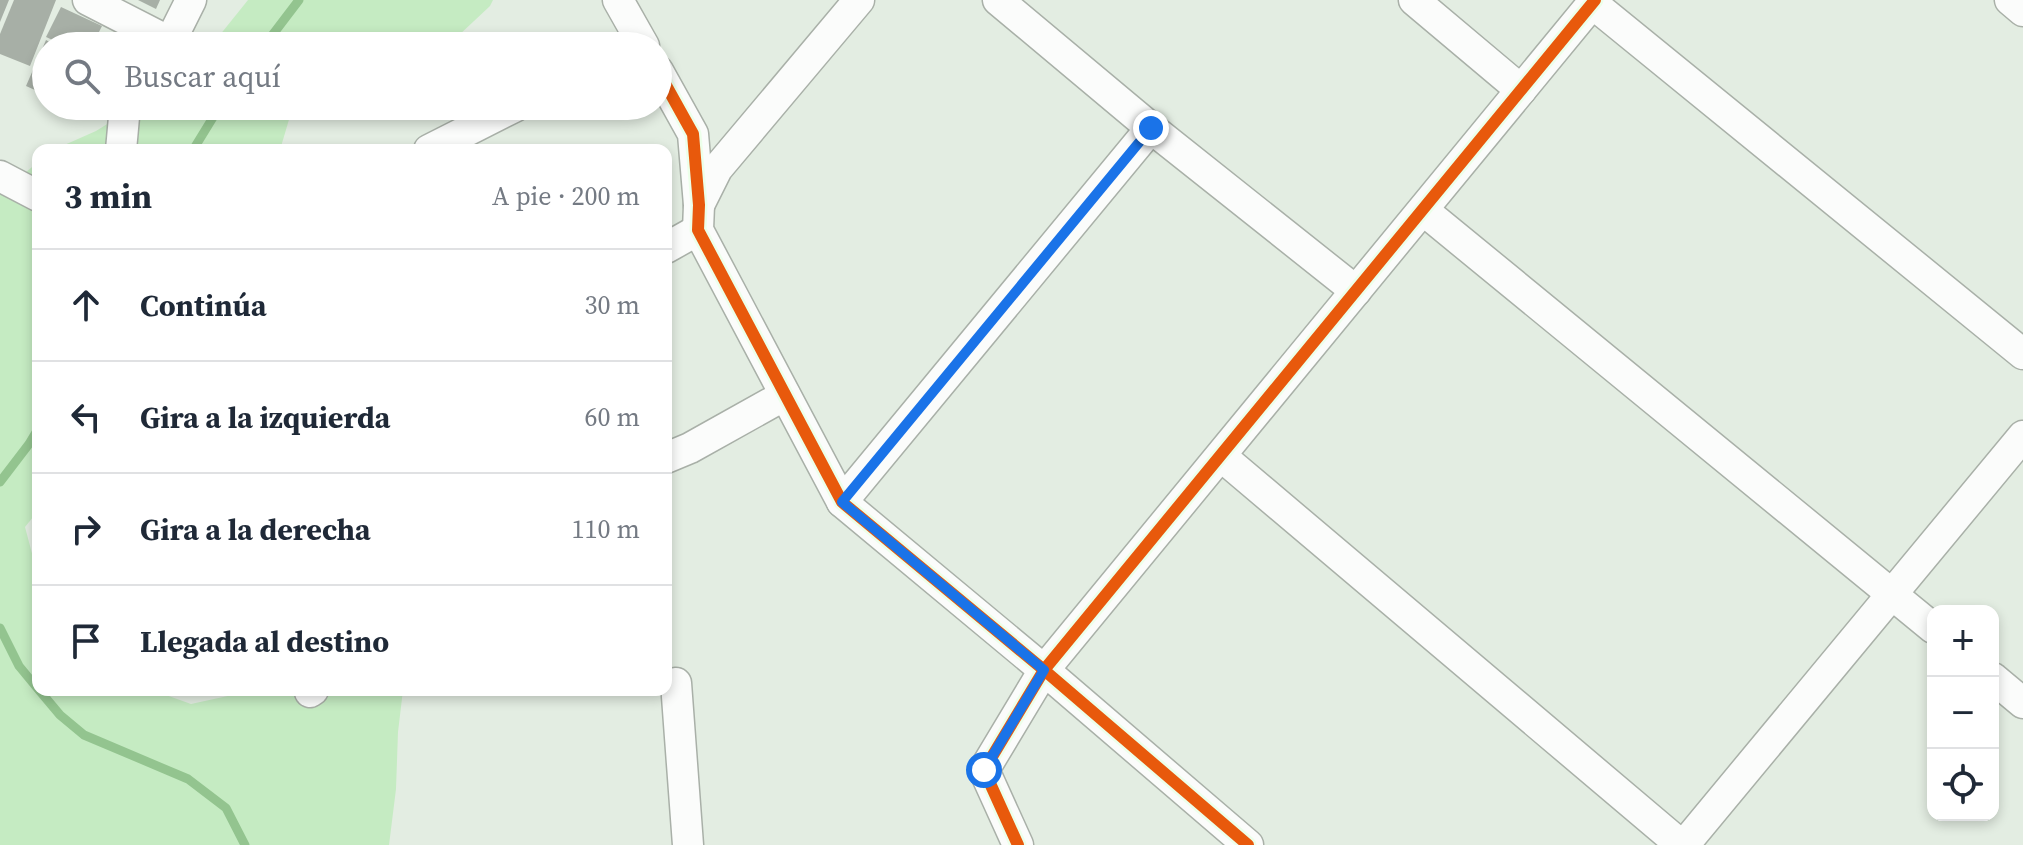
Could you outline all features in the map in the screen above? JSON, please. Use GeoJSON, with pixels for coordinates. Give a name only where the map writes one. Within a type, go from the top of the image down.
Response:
{"type":"FeatureCollection","features":[{"type":"Feature","properties":{"kind":"street"},"geometry":{"type":"LineString","coordinates":[[88,0],[146,32]]}},
{"type":"Feature","properties":{"kind":"street"},"geometry":{"type":"LineString","coordinates":[[174,32],[191,0]]}},
{"type":"Feature","properties":{"kind":"street"},"geometry":{"type":"LineString","coordinates":[[618,0],[632,32]]}},
{"type":"Feature","properties":{"kind":"street"},"geometry":{"type":"LineString","coordinates":[[672,242],[698,218],[717,169],[859,0]]}},
{"type":"Feature","properties":{"kind":"street"},"geometry":{"type":"LineString","coordinates":[[998,0],[1151,128],[1356,291]]}},
{"type":"Feature","properties":{"kind":"street"},"geometry":{"type":"LineString","coordinates":[[1414,0],[1521,90]]}},
{"type":"Feature","properties":{"kind":"street"},"geometry":{"type":"LineString","coordinates":[[2010,0],[2023,11]]}},
{"type":"Feature","properties":{"kind":"street"},"geometry":{"type":"LineString","coordinates":[[1018,845],[984,770],[1044,670],[1594,2],[2023,354]]}},
{"type":"Feature","properties":{"kind":"street"},"geometry":{"type":"LineString","coordinates":[[672,96],[693,134],[698,218],[785,395],[842,502],[1248,845]]}},
{"type":"Feature","properties":{"kind":"street"},"geometry":{"type":"LineString","coordinates":[[122,144],[124,120]]}},
{"type":"Feature","properties":{"kind":"street"},"geometry":{"type":"LineString","coordinates":[[441,144],[488,120]]}},
{"type":"Feature","properties":{"kind":"street"},"geometry":{"type":"LineString","coordinates":[[842,502],[1151,128]]}},
{"type":"Feature","properties":{"kind":"street"},"geometry":{"type":"LineString","coordinates":[[0,176],[32,193]]}},
{"type":"Feature","properties":{"kind":"street"},"geometry":{"type":"LineString","coordinates":[[1423,210],[1927,623]]}},
{"type":"Feature","properties":{"kind":"street"},"geometry":{"type":"LineString","coordinates":[[672,456],[785,395]]}},
{"type":"Feature","properties":{"kind":"street"},"geometry":{"type":"LineString","coordinates":[[1221,456],[1683,845],[2023,436]]}},
{"type":"Feature","properties":{"kind":"street"},"geometry":{"type":"LineString","coordinates":[[676,683],[688,845]]}},
{"type":"Feature","properties":{"kind":"street"},"geometry":{"type":"LineString","coordinates":[[1999,683],[2023,703]]}},
{"type":"Feature","properties":{"kind":"green space"},"geometry":{"type":"Polygon","coordinates":[[[248,0],[493,0],[462,32],[222,32],[248,0]]]}},
{"type":"Feature","properties":{"kind":"green space"},"geometry":{"type":"Polygon","coordinates":[[[114,120],[289,120],[282,144],[67,144],[114,120]]]}},
{"type":"Feature","properties":{"kind":"green space"},"geometry":{"type":"Polygon","coordinates":[[[32,167],[32,518],[25,527],[32,553],[32,696],[169,696],[191,704],[228,696],[402,696],[389,845],[0,845],[0,194],[32,167]]]}},
{"type":"Feature","properties":{"kind":"building"},"geometry":{"type":"Polygon","coordinates":[[[0,0],[9,0],[0,22],[0,0]]]}},
{"type":"Feature","properties":{"kind":"building"},"geometry":{"type":"Polygon","coordinates":[[[14,0],[56,0],[43,32],[32,32],[30,66],[0,54],[0,34],[14,0]]]}},
{"type":"Feature","properties":{"kind":"building"},"geometry":{"type":"Polygon","coordinates":[[[138,0],[160,0],[156,9],[138,0]]]}},
{"type":"Feature","properties":{"kind":"building"},"geometry":{"type":"Polygon","coordinates":[[[61,7],[102,26],[99,32],[48,32],[61,7]]]}},
{"type":"Feature","properties":{"kind":"building"},"geometry":{"type":"Polygon","coordinates":[[[32,72],[32,89],[26,86],[32,72]]]}},
{"type":"Feature","properties":{"kind":"waterway"},"geometry":{"type":"LineString","coordinates":[[275,32],[299,0]]}},
{"type":"Feature","properties":{"kind":"waterway"},"geometry":{"type":"LineString","coordinates":[[197,144],[211,120]]}},
{"type":"Feature","properties":{"kind":"waterway"},"geometry":{"type":"LineString","coordinates":[[0,482],[32,439]]}},
{"type":"Feature","properties":{"kind":"waterway"},"geometry":{"type":"LineString","coordinates":[[0,628],[19,666],[32,682]]}},
{"type":"Feature","properties":{"kind":"waterway"},"geometry":{"type":"LineString","coordinates":[[44,696],[60,715],[84,735],[188,779],[226,808],[245,845]]}},
{"type":"Feature","properties":{"kind":"cycle path"},"geometry":{"type":"LineString","coordinates":[[1018,845],[984,770],[1044,670],[1595,0]]}},
{"type":"Feature","properties":{"kind":"cycle path"},"geometry":{"type":"LineString","coordinates":[[672,96],[693,134],[698,230],[842,502],[1248,845]]}},
{"type":"Feature","properties":{"kind":"route"},"geometry":{"type":"LineString","coordinates":[[984,770],[1044,670],[842,502],[1151,128]]}}]}
